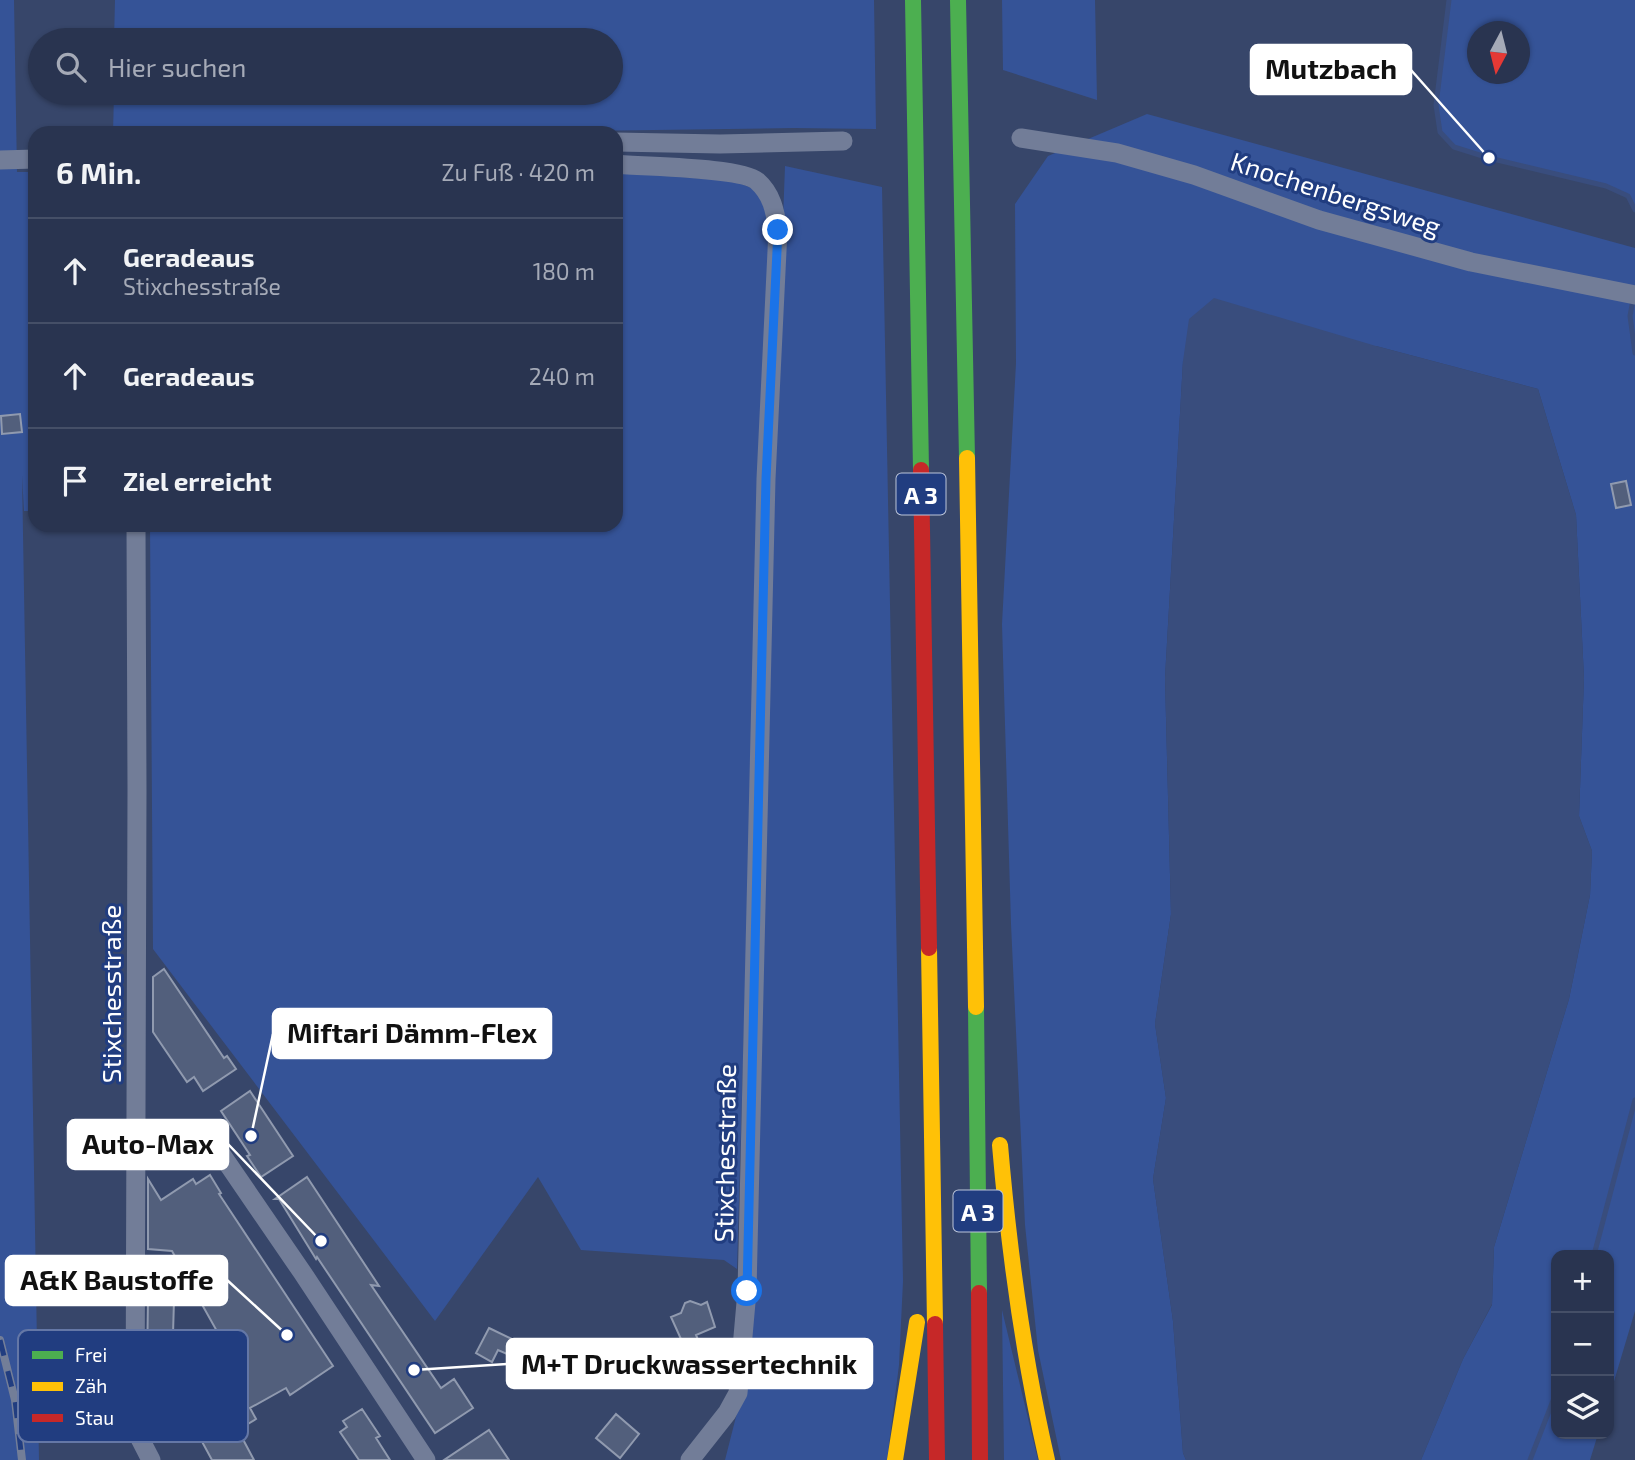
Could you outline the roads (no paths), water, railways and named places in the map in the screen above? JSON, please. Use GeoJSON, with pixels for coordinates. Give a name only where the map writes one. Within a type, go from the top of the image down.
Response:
{"type":"FeatureCollection","features":[{"type":"Feature","properties":{"kind":"highway","name":"A 3"},"geometry":{"type":"LineString","coordinates":[[913,0],[937,1460]]}},
{"type":"Feature","properties":{"kind":"highway","name":"A 3"},"geometry":{"type":"LineString","coordinates":[[958,0],[976,963],[980,1460]]}},
{"type":"Feature","properties":{"kind":"highway"},"geometry":{"type":"LineString","coordinates":[[976,963],[991,998]]}},
{"type":"Feature","properties":{"kind":"highway"},"geometry":{"type":"LineString","coordinates":[[999,1132],[1009,1255],[1019,1327],[1047,1460]]}},
{"type":"Feature","properties":{"kind":"highway"},"geometry":{"type":"LineString","coordinates":[[895,1460],[916,1326],[935,1268]]}},
{"type":"Feature","properties":{"kind":"street","name":"Knochenbergsweg"},"geometry":{"type":"LineString","coordinates":[[1021,138],[1117,153],[1195,175],[1319,220],[1471,262],[1629,294]]}},
{"type":"Feature","properties":{"kind":"street"},"geometry":{"type":"LineString","coordinates":[[623,142],[720,144],[843,141]]}},
{"type":"Feature","properties":{"kind":"street"},"geometry":{"type":"LineString","coordinates":[[0,160],[28,159]]}},
{"type":"Feature","properties":{"kind":"street","name":"Stixchesstraße"},"geometry":{"type":"LineString","coordinates":[[623,165],[746,176],[756,180],[774,202],[778,230],[766,479],[747,1291],[738,1393],[727,1413],[691,1460]]}},
{"type":"Feature","properties":{"kind":"street","name":"Stixchesstraße"},"geometry":{"type":"LineString","coordinates":[[135,1330],[136,532]]}},
{"type":"Feature","properties":{"kind":"street"},"geometry":{"type":"LineString","coordinates":[[181,1133],[217,1148],[426,1460]]}},
{"type":"Feature","properties":{"kind":"street","name":"Stixchesstraße"},"geometry":{"type":"LineString","coordinates":[[142,1442],[151,1460]]}},
{"type":"Feature","properties":{"kind":"waterway"},"geometry":{"type":"LineString","coordinates":[[1449,0],[1436,105],[1440,132],[1454,147],[1606,186],[1628,196],[1635,210]]}},
{"type":"Feature","properties":{"kind":"waterway"},"geometry":{"type":"LineString","coordinates":[[1633,300],[1630,316],[1635,353]]}},
{"type":"Feature","properties":{"kind":"waterway"},"geometry":{"type":"LineString","coordinates":[[1595,1250],[1635,1100]]}},
{"type":"Feature","properties":{"kind":"waterway"},"geometry":{"type":"LineString","coordinates":[[1530,1460],[1551,1406]]}},
{"type":"Feature","properties":{"kind":"railway"},"geometry":{"type":"LineString","coordinates":[[0,1340],[15,1400],[18,1426]]}},
{"type":"Feature","properties":{"kind":"railway"},"geometry":{"type":"LineString","coordinates":[[20,1442],[22,1460]]}},
{"type":"Feature","properties":{"kind":"place","name":"Mutzbach"},"geometry":{"type":"Point","coordinates":[1489,158]}},
{"type":"Feature","properties":{"kind":"place","name":"Miftari Dämm-Flex"},"geometry":{"type":"Point","coordinates":[251,1136]}},
{"type":"Feature","properties":{"kind":"place","name":"Auto-Max"},"geometry":{"type":"Point","coordinates":[321,1241]}},
{"type":"Feature","properties":{"kind":"place","name":"A&K Baustoffe"},"geometry":{"type":"Point","coordinates":[287,1335]}},
{"type":"Feature","properties":{"kind":"place","name":"M+T Druckwassertechnik"},"geometry":{"type":"Point","coordinates":[414,1370]}}]}
